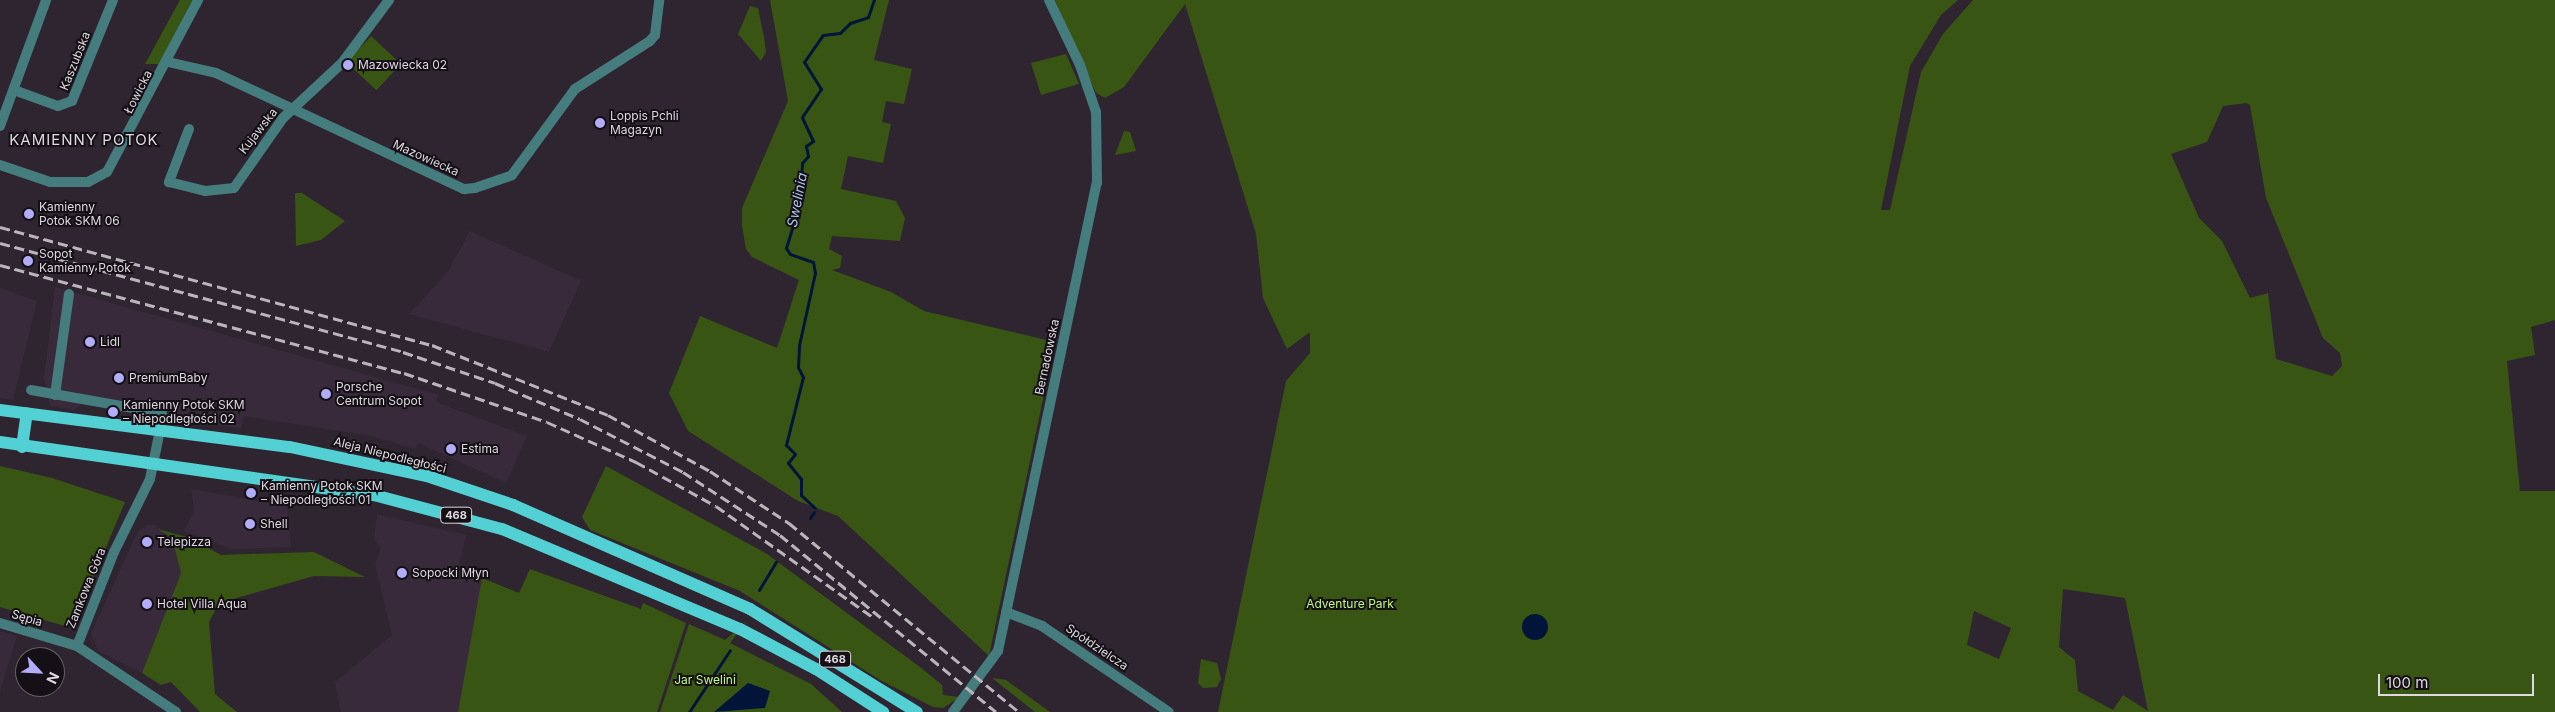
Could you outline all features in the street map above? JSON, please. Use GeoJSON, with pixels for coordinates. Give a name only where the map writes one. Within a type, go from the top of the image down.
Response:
{"type":"FeatureCollection","features":[{"type":"Feature","properties":{"kind":"main road","name":"Aleja Niepodległości"},"geometry":{"type":"LineString","coordinates":[[0,410],[290,447],[427,476],[513,505],[750,609],[917,712]]}},
{"type":"Feature","properties":{"kind":"main road"},"geometry":{"type":"LineString","coordinates":[[22,447],[27,413]]}},
{"type":"Feature","properties":{"kind":"main road","name":"468"},"geometry":{"type":"LineString","coordinates":[[0,442],[22,447],[154,466],[374,495],[466,518],[586,560],[740,629],[816,668],[883,712]]}},
{"type":"Feature","properties":{"kind":"street"},"geometry":{"type":"LineString","coordinates":[[0,126],[46,0]]}},
{"type":"Feature","properties":{"kind":"street","name":"Kaszubska"},"geometry":{"type":"LineString","coordinates":[[14,90],[58,106],[72,101],[113,0]]}},
{"type":"Feature","properties":{"kind":"street","name":"Łowicka"},"geometry":{"type":"LineString","coordinates":[[0,165],[50,182],[97,179],[115,164],[198,0]]}},
{"type":"Feature","properties":{"kind":"street","name":"Kujawska"},"geometry":{"type":"LineString","coordinates":[[189,129],[169,182],[205,191],[234,188],[291,110],[342,63],[389,0]]}},
{"type":"Feature","properties":{"kind":"street","name":"Mazowiecka"},"geometry":{"type":"LineString","coordinates":[[168,62],[216,73],[291,110],[464,189],[495,183],[522,164],[575,89],[650,41],[655,35],[659,0]]}},
{"type":"Feature","properties":{"kind":"street","name":"Bernadowska"},"geometry":{"type":"LineString","coordinates":[[953,712],[994,662],[1098,172],[1098,121],[1093,99],[1049,0]]}},
{"type":"Feature","properties":{"kind":"street"},"geometry":{"type":"LineString","coordinates":[[55,394],[69,294]]}},
{"type":"Feature","properties":{"kind":"street"},"geometry":{"type":"LineString","coordinates":[[31,390],[162,413]]}},
{"type":"Feature","properties":{"kind":"street","name":"Zamkowa Góra"},"geometry":{"type":"LineString","coordinates":[[160,430],[154,466],[77,646],[176,712]]}},
{"type":"Feature","properties":{"kind":"street","name":"Spółdzielcza"},"geometry":{"type":"LineString","coordinates":[[1006,612],[1042,626],[1169,712]]}},
{"type":"Feature","properties":{"kind":"street","name":"Sępia"},"geometry":{"type":"LineString","coordinates":[[0,623],[77,646]]}},
{"type":"Feature","properties":{"kind":"shaded area"},"geometry":{"type":"Polygon","coordinates":[[[470,231],[581,281],[549,352],[409,314],[447,273],[470,231]]]}},
{"type":"Feature","properties":{"kind":"shaded area"},"geometry":{"type":"Polygon","coordinates":[[[55,287],[439,395],[436,402],[527,436],[506,483],[418,443],[415,449],[372,436],[244,416],[241,429],[83,403],[74,410],[50,406],[44,378],[55,287]]]}},
{"type":"Feature","properties":{"kind":"shaded area"},"geometry":{"type":"Polygon","coordinates":[[[0,288],[37,301],[13,400],[0,398],[0,288]]]}},
{"type":"Feature","properties":{"kind":"shaded area"},"geometry":{"type":"Polygon","coordinates":[[[191,489],[287,506],[291,547],[231,549],[184,531],[194,510],[191,489]]]}},
{"type":"Feature","properties":{"kind":"shaded area"},"geometry":{"type":"Polygon","coordinates":[[[377,514],[466,535],[458,570],[482,578],[482,595],[458,712],[341,712],[335,682],[392,635],[375,564],[381,549],[374,539],[377,514]]]}},
{"type":"Feature","properties":{"kind":"shaded area"},"geometry":{"type":"Polygon","coordinates":[[[147,525],[155,525],[172,538],[181,573],[142,673],[98,651],[91,633],[137,533],[147,525]]]}},
{"type":"Feature","properties":{"kind":"shaded area"},"geometry":{"type":"Polygon","coordinates":[[[0,631],[17,636],[0,692],[0,631]]]}},
{"type":"Feature","properties":{"kind":"green space"},"geometry":{"type":"Polygon","coordinates":[[[180,0],[192,0],[159,64],[145,64],[180,0]]]}},
{"type":"Feature","properties":{"kind":"green space"},"geometry":{"type":"Polygon","coordinates":[[[770,0],[889,0],[874,60],[912,69],[904,104],[886,101],[882,122],[891,124],[883,163],[848,156],[841,189],[896,201],[905,218],[900,241],[832,236],[829,249],[842,256],[840,268],[832,270],[891,292],[924,311],[1055,342],[989,656],[838,516],[798,501],[688,431],[669,393],[700,316],[777,348],[799,280],[752,257],[746,249],[742,226],[742,208],[788,101],[770,0]]]}},
{"type":"Feature","properties":{"kind":"green space","name":"Adventure Park"},"geometry":{"type":"Polygon","coordinates":[[[1055,0],[1958,0],[1941,15],[1910,66],[1881,210],[1890,210],[1921,72],[1943,34],[1973,0],[2555,0],[2555,320],[2531,327],[2535,355],[2507,361],[2520,491],[2555,491],[2555,712],[1218,712],[1286,381],[1310,353],[1310,332],[1287,349],[1263,298],[1256,234],[1185,4],[1124,87],[1105,98],[1096,93],[1055,0]],[[2246,103],[2223,106],[2207,142],[2171,154],[2199,218],[2222,241],[2250,298],[2268,293],[2276,359],[2332,376],[2342,366],[2340,353],[2323,338],[2266,198],[2250,105],[2246,103]],[[2063,589],[2059,647],[2075,660],[2078,691],[2113,710],[2123,695],[2148,711],[2125,598],[2063,589]],[[1974,611],[1967,645],[1999,659],[2011,628],[1974,611]]]}},
{"type":"Feature","properties":{"kind":"green space"},"geometry":{"type":"Polygon","coordinates":[[[750,6],[758,8],[764,37],[766,52],[761,61],[738,34],[750,6]]]}},
{"type":"Feature","properties":{"kind":"green space"},"geometry":{"type":"Polygon","coordinates":[[[371,36],[401,64],[376,90],[346,62],[371,36]]]}},
{"type":"Feature","properties":{"kind":"green space"},"geometry":{"type":"Polygon","coordinates":[[[1066,54],[1079,84],[1041,95],[1031,63],[1066,54]]]}},
{"type":"Feature","properties":{"kind":"green space"},"geometry":{"type":"Polygon","coordinates":[[[1124,131],[1130,132],[1136,151],[1115,155],[1124,131]]]}},
{"type":"Feature","properties":{"kind":"green space"},"geometry":{"type":"Polygon","coordinates":[[[295,193],[302,193],[345,221],[321,240],[296,246],[295,193]]]}},
{"type":"Feature","properties":{"kind":"green space"},"geometry":{"type":"Polygon","coordinates":[[[0,466],[52,478],[125,502],[74,624],[68,627],[0,607],[0,466]]]}},
{"type":"Feature","properties":{"kind":"green space"},"geometry":{"type":"Polygon","coordinates":[[[606,466],[767,554],[920,667],[942,685],[943,695],[960,697],[943,708],[933,707],[880,680],[740,591],[590,530],[582,517],[606,466]]]}},
{"type":"Feature","properties":{"kind":"green space"},"geometry":{"type":"Polygon","coordinates":[[[158,529],[190,538],[221,555],[314,552],[365,577],[314,576],[219,603],[209,622],[215,694],[237,712],[200,712],[171,682],[161,685],[142,673],[181,573],[172,538],[158,529]]]}},
{"type":"Feature","properties":{"kind":"green space"},"geometry":{"type":"Polygon","coordinates":[[[530,569],[641,609],[643,603],[686,623],[657,712],[458,712],[482,578],[519,593],[530,569]]]}},
{"type":"Feature","properties":{"kind":"green space","name":"Jar Swelini"},"geometry":{"type":"Polygon","coordinates":[[[746,622],[730,643],[811,684],[842,712],[660,712],[689,624],[725,640],[746,622]]]}},
{"type":"Feature","properties":{"kind":"green space"},"geometry":{"type":"Polygon","coordinates":[[[1201,659],[1217,663],[1221,679],[1217,687],[1203,688],[1198,683],[1201,659]]]}},
{"type":"Feature","properties":{"kind":"green space"},"geometry":{"type":"Polygon","coordinates":[[[992,678],[1006,680],[1050,712],[1035,712],[992,678]]]}},
{"type":"Feature","properties":{"kind":"water"},"geometry":{"type":"Polygon","coordinates":[[[1535,614],[1544,618],[1548,627],[1544,636],[1535,640],[1526,636],[1522,627],[1526,618],[1535,614]]]}},
{"type":"Feature","properties":{"kind":"water"},"geometry":{"type":"Polygon","coordinates":[[[748,683],[770,691],[765,708],[714,712],[748,683]]]}},
{"type":"Feature","properties":{"kind":"waterway","name":"Swelinia"},"geometry":{"type":"LineString","coordinates":[[815,508],[801,495],[801,479],[788,463],[795,454],[786,445],[803,377],[798,367],[799,345],[815,273],[813,262],[790,254],[786,248],[800,202],[802,163],[808,156],[806,146],[813,141],[802,117],[821,89],[804,62],[823,35],[840,33],[850,23],[868,17],[874,0]]}},
{"type":"Feature","properties":{"kind":"waterway","name":"Swelinia"},"geometry":{"type":"LineString","coordinates":[[810,518],[814,512]]}},
{"type":"Feature","properties":{"kind":"waterway","name":"Swelinia"},"geometry":{"type":"LineString","coordinates":[[759,590],[776,562]]}},
{"type":"Feature","properties":{"kind":"waterway","name":"Swelinia"},"geometry":{"type":"LineString","coordinates":[[689,712],[730,650]]}},
{"type":"Feature","properties":{"kind":"railway"},"geometry":{"type":"LineString","coordinates":[[0,227],[432,345],[608,415],[710,471],[789,523],[1019,712]]}},
{"type":"Feature","properties":{"kind":"railway"},"geometry":{"type":"LineString","coordinates":[[0,243],[403,352],[495,383],[580,419],[683,472],[780,535],[996,712]]}},
{"type":"Feature","properties":{"kind":"railway"},"geometry":{"type":"LineString","coordinates":[[0,265],[404,373],[547,422],[636,462],[716,506],[873,617]]}},
{"type":"Feature","properties":{"kind":"place","name":"Mazowiecka 02"},"geometry":{"type":"Point","coordinates":[348,65]}},
{"type":"Feature","properties":{"kind":"place","name":"Loppis Pchli Magazyn"},"geometry":{"type":"Point","coordinates":[600,123]}},
{"type":"Feature","properties":{"kind":"place","name":"Kamienny Potok SKM 06"},"geometry":{"type":"Point","coordinates":[29,214]}},
{"type":"Feature","properties":{"kind":"place","name":"Sopot Kamienny Potok"},"geometry":{"type":"Point","coordinates":[28,261]}},
{"type":"Feature","properties":{"kind":"place","name":"Lidl"},"geometry":{"type":"Point","coordinates":[90,342]}},
{"type":"Feature","properties":{"kind":"place","name":"PremiumBaby"},"geometry":{"type":"Point","coordinates":[119,378]}},
{"type":"Feature","properties":{"kind":"place","name":"Porsche Centrum Sopot"},"geometry":{"type":"Point","coordinates":[326,394]}},
{"type":"Feature","properties":{"kind":"place","name":"Kamienny Potok SKM – Niepodległości 02"},"geometry":{"type":"Point","coordinates":[113,412]}},
{"type":"Feature","properties":{"kind":"place","name":"Estima"},"geometry":{"type":"Point","coordinates":[451,449]}},
{"type":"Feature","properties":{"kind":"place","name":"Kamienny Potok SKM – Niepodległości 01"},"geometry":{"type":"Point","coordinates":[251,493]}},
{"type":"Feature","properties":{"kind":"place","name":"Shell"},"geometry":{"type":"Point","coordinates":[250,524]}},
{"type":"Feature","properties":{"kind":"place","name":"Telepizza"},"geometry":{"type":"Point","coordinates":[147,542]}},
{"type":"Feature","properties":{"kind":"place","name":"Sopocki Młyn"},"geometry":{"type":"Point","coordinates":[402,573]}},
{"type":"Feature","properties":{"kind":"place","name":"Hotel Villa Aqua"},"geometry":{"type":"Point","coordinates":[147,604]}},
{"type":"Feature","properties":{"kind":"district","name":"KAMIENNY POTOK"},"geometry":{"type":"Point","coordinates":[84,140]}}]}
